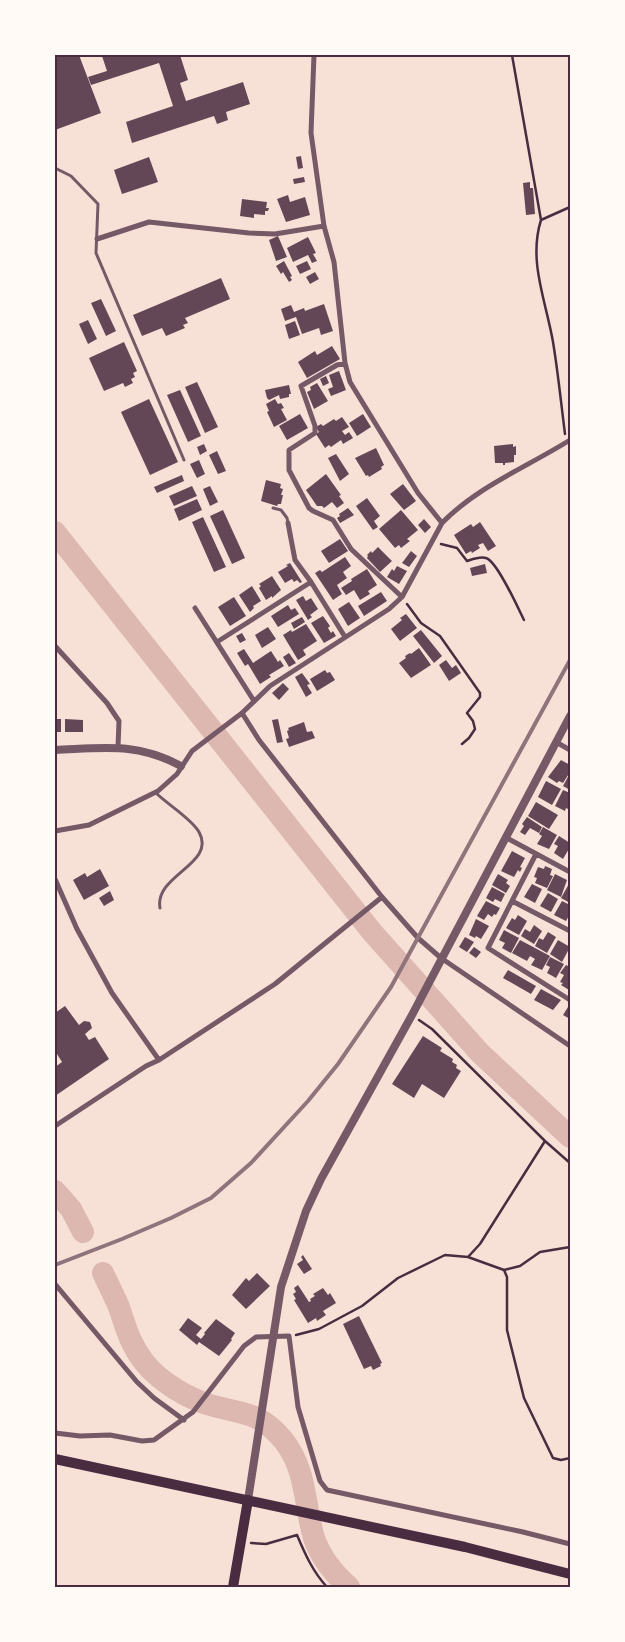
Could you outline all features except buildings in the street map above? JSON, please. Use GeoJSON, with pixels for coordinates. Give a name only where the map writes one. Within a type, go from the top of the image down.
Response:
{"type":"FeatureCollection","features":[{"type":"Feature","properties":{"kind":"main road"},"geometry":{"type":"LineString","coordinates":[[55,1459],[295,1509],[465,1547],[570,1574]]}},
{"type":"Feature","properties":{"kind":"main road"},"geometry":{"type":"LineString","coordinates":[[233,1587],[248,1500]]}},
{"type":"Feature","properties":{"kind":"street"},"geometry":{"type":"LineString","coordinates":[[314,55],[311,133],[324,226],[334,262],[345,363],[350,382],[418,493],[442,523]]}},
{"type":"Feature","properties":{"kind":"street"},"geometry":{"type":"LineString","coordinates":[[97,239],[149,222],[258,234],[275,234],[324,226]]}},
{"type":"Feature","properties":{"kind":"street"},"geometry":{"type":"LineString","coordinates":[[345,363],[337,365],[301,386],[315,426],[314,433],[289,450],[289,470],[309,508],[333,520],[352,550],[402,597]]}},
{"type":"Feature","properties":{"kind":"street"},"geometry":{"type":"LineString","coordinates":[[55,831],[89,825],[155,792],[173,778],[200,743],[242,713],[270,686],[389,609],[402,597],[442,523],[465,503],[500,480],[568,441]]}},
{"type":"Feature","properties":{"kind":"street"},"geometry":{"type":"LineString","coordinates":[[288,523],[295,560],[345,637]]}},
{"type":"Feature","properties":{"kind":"street"},"geometry":{"type":"LineString","coordinates":[[217,642],[311,582]]}},
{"type":"Feature","properties":{"kind":"street"},"geometry":{"type":"LineString","coordinates":[[195,608],[254,701]]}},
{"type":"Feature","properties":{"kind":"street"},"geometry":{"type":"LineString","coordinates":[[55,646],[107,702],[119,721],[118,747]]}},
{"type":"Feature","properties":{"kind":"street"},"geometry":{"type":"LineString","coordinates":[[55,655],[60,651]]}},
{"type":"Feature","properties":{"kind":"street"},"geometry":{"type":"LineString","coordinates":[[242,713],[259,740],[380,898],[418,938],[441,958],[570,1046]]}},
{"type":"Feature","properties":{"kind":"street"},"geometry":{"type":"LineString","coordinates":[[248,1500],[281,1287],[306,1211],[321,1179],[413,1012],[570,716]]}},
{"type":"Feature","properties":{"kind":"street"},"geometry":{"type":"LineString","coordinates":[[556,742],[570,750]]}},
{"type":"Feature","properties":{"kind":"street"},"geometry":{"type":"LineString","coordinates":[[55,750],[118,747],[162,756],[182,766]]}},
{"type":"Feature","properties":{"kind":"street"},"geometry":{"type":"LineString","coordinates":[[505,837],[570,872]]}},
{"type":"Feature","properties":{"kind":"street"},"geometry":{"type":"LineString","coordinates":[[536,854],[488,948],[570,1000]]}},
{"type":"Feature","properties":{"kind":"street"},"geometry":{"type":"LineString","coordinates":[[55,879],[77,929],[112,993],[159,1060]]}},
{"type":"Feature","properties":{"kind":"street"},"geometry":{"type":"LineString","coordinates":[[55,1126],[275,984],[380,898]]}},
{"type":"Feature","properties":{"kind":"street"},"geometry":{"type":"LineString","coordinates":[[512,901],[570,931]]}},
{"type":"Feature","properties":{"kind":"street"},"geometry":{"type":"LineString","coordinates":[[55,1284],[137,1382],[154,1398],[184,1420]]}},
{"type":"Feature","properties":{"kind":"street"},"geometry":{"type":"LineString","coordinates":[[55,1433],[80,1436],[110,1435],[154,1440],[193,1412],[244,1346],[256,1337],[289,1336],[298,1408],[320,1482],[327,1490],[488,1524],[570,1544]]}},
{"type":"Feature","properties":{"kind":"lane"},"geometry":{"type":"LineString","coordinates":[[55,168],[71,176],[98,204],[96,253],[184,460]]}},
{"type":"Feature","properties":{"kind":"lane"},"geometry":{"type":"LineString","coordinates":[[273,508],[281,510],[288,518],[288,523]]}},
{"type":"Feature","properties":{"kind":"lane"},"geometry":{"type":"LineString","coordinates":[[155,792],[199,831],[203,842],[200,854],[163,890],[159,900],[160,908]]}},
{"type":"Feature","properties":{"kind":"path"},"geometry":{"type":"LineString","coordinates":[[512,55],[541,220],[536,239],[536,257],[553,341],[568,441]]}},
{"type":"Feature","properties":{"kind":"path"},"geometry":{"type":"LineString","coordinates":[[541,220],[570,207]]}},
{"type":"Feature","properties":{"kind":"path"},"geometry":{"type":"LineString","coordinates":[[432,541],[457,548],[467,561],[483,556],[491,560],[524,620]]}},
{"type":"Feature","properties":{"kind":"path"},"geometry":{"type":"LineString","coordinates":[[402,597],[421,623],[440,636],[480,693],[480,696],[467,713],[476,729],[462,744]]}},
{"type":"Feature","properties":{"kind":"path"},"geometry":{"type":"LineString","coordinates":[[413,1012],[570,1163]]}},
{"type":"Feature","properties":{"kind":"path"},"geometry":{"type":"LineString","coordinates":[[468,1257],[480,1244],[545,1141]]}},
{"type":"Feature","properties":{"kind":"path"},"geometry":{"type":"LineString","coordinates":[[289,1336],[318,1329],[362,1306],[398,1278],[445,1254],[468,1257],[504,1270],[520,1266],[540,1252],[570,1247]]}},
{"type":"Feature","properties":{"kind":"path"},"geometry":{"type":"LineString","coordinates":[[504,1270],[507,1278],[507,1330],[524,1398],[553,1458],[560,1460],[570,1458]]}},
{"type":"Feature","properties":{"kind":"path"},"geometry":{"type":"LineString","coordinates":[[242,1542],[266,1544],[297,1535],[306,1557],[320,1580],[327,1587]]}},
{"type":"Feature","properties":{"kind":"waterway"},"geometry":{"type":"LineString","coordinates":[[55,532],[372,932],[480,1053],[570,1137]]}},
{"type":"Feature","properties":{"kind":"waterway"},"geometry":{"type":"LineString","coordinates":[[55,1191],[71,1209],[83,1232]]}},
{"type":"Feature","properties":{"kind":"waterway"},"geometry":{"type":"LineString","coordinates":[[103,1273],[119,1307],[135,1349],[150,1369],[183,1394],[201,1402],[241,1412],[258,1419],[267,1424],[284,1441],[297,1464],[301,1476],[314,1538],[320,1552],[328,1565],[349,1587]]}},
{"type":"Feature","properties":{"kind":"railway"},"geometry":{"type":"LineString","coordinates":[[55,1265],[171,1218],[211,1198],[251,1163],[308,1101],[338,1064],[391,987],[570,660]]}}]}
